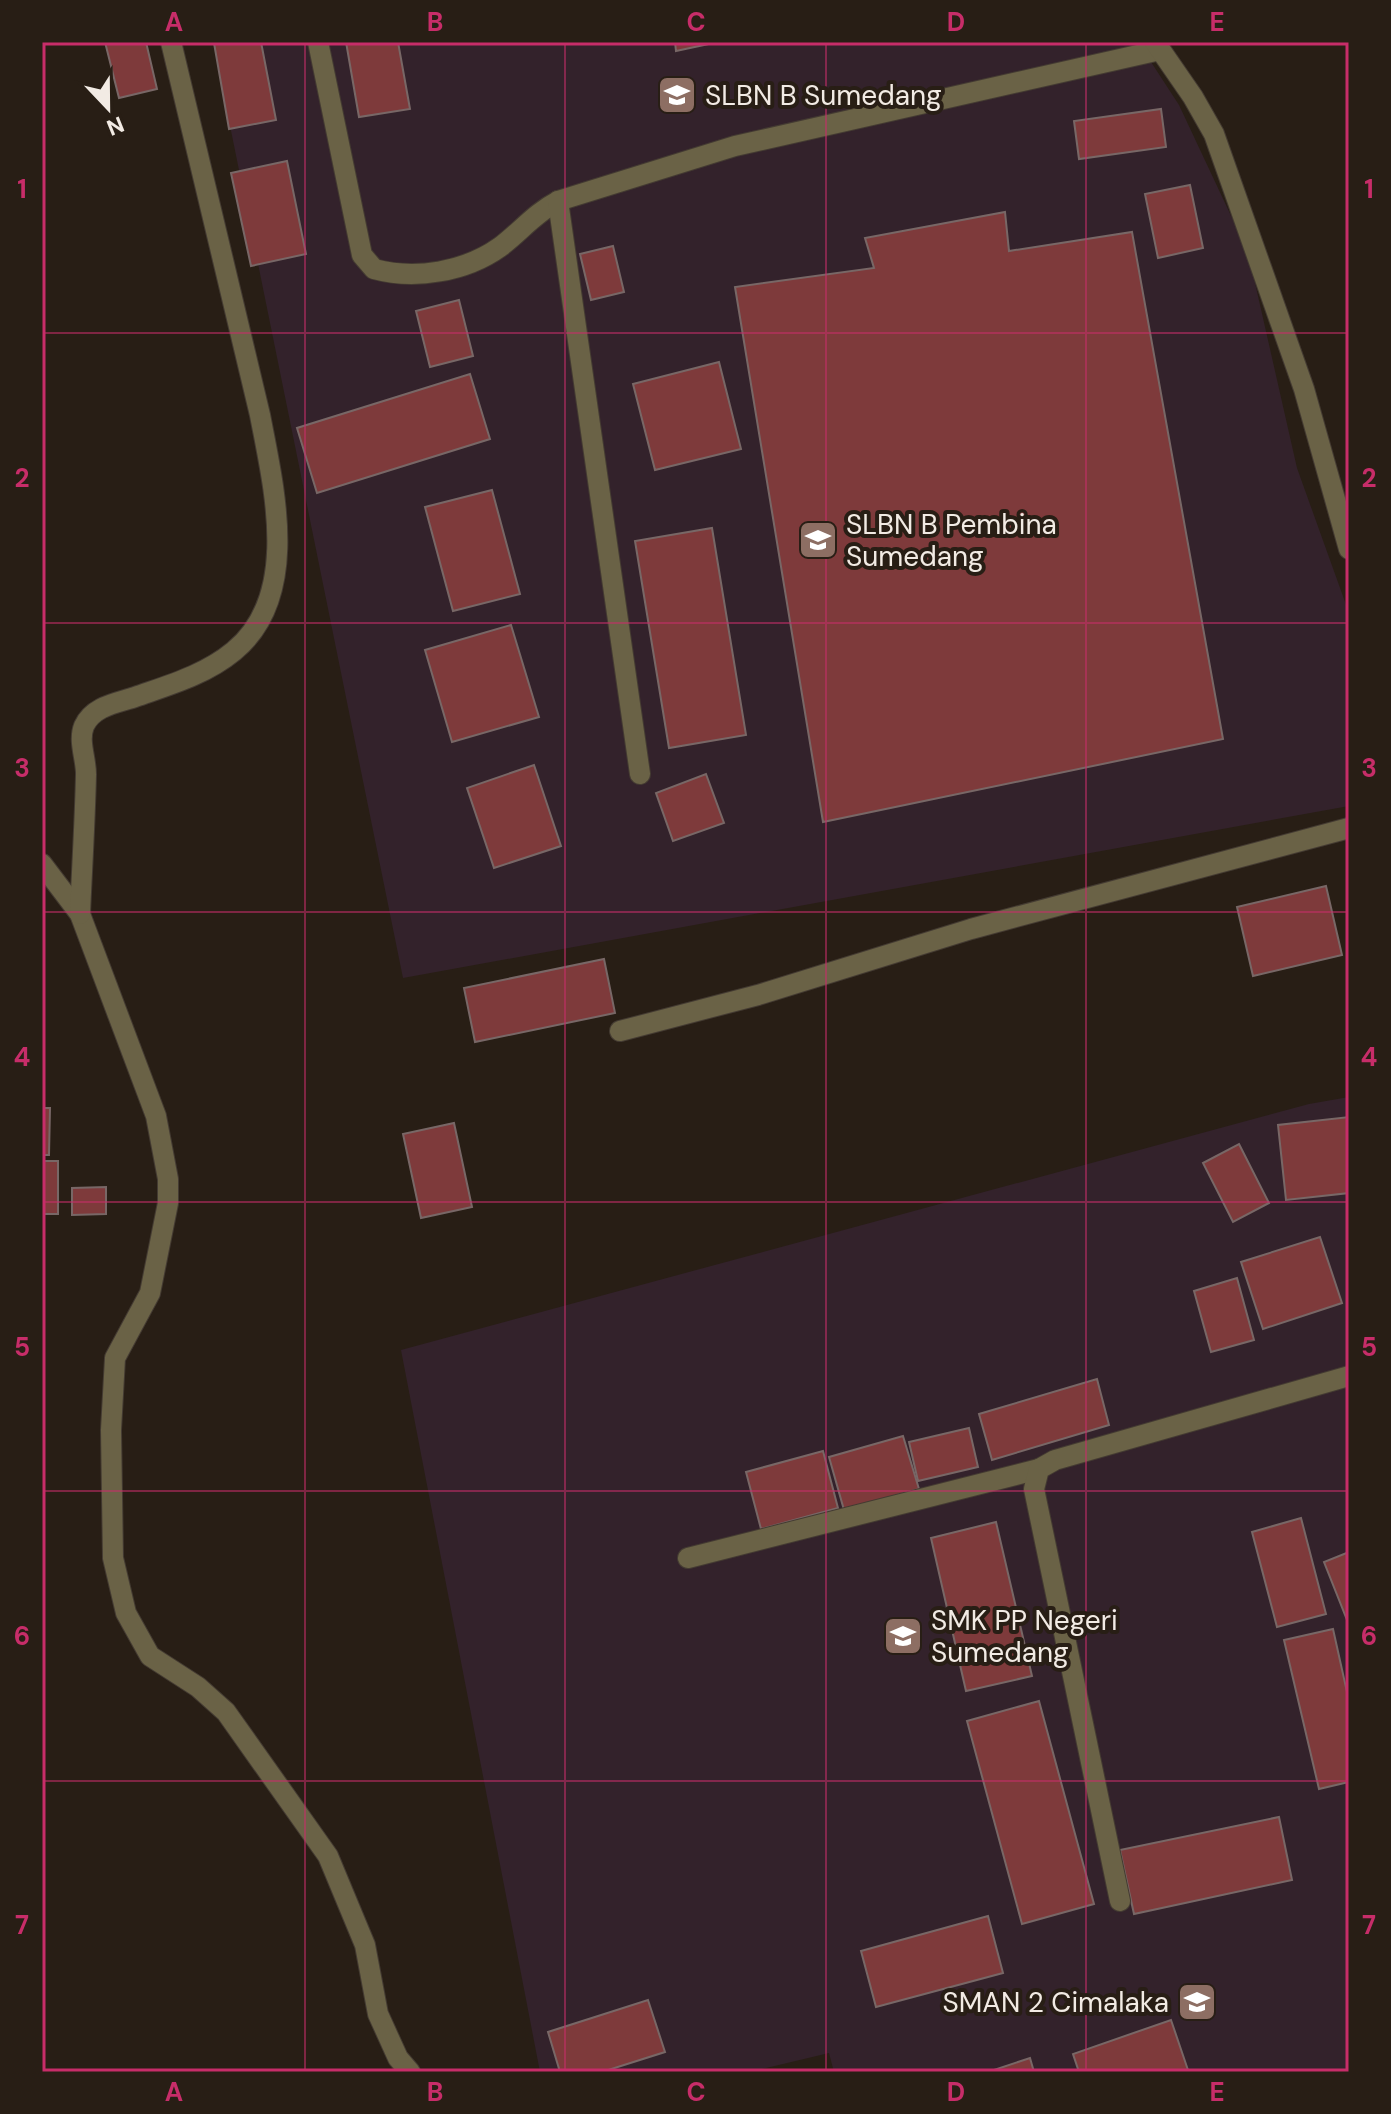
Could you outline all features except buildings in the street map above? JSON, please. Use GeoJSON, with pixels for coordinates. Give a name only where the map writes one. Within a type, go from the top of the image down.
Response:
{"type":"FeatureCollection","features":[{"type":"Feature","properties":{"kind":"street"},"geometry":{"type":"LineString","coordinates":[[80,914],[86,769],[81,738],[84,726],[103,707],[200,674],[235,650],[260,619],[273,585],[277,548],[260,415],[171,42]]}},
{"type":"Feature","properties":{"kind":"street"},"geometry":{"type":"LineString","coordinates":[[318,42],[362,255],[374,269],[411,273],[452,270],[477,262],[500,247],[538,212],[558,201],[735,146],[1157,46],[1193,97],[1214,134],[1304,389],[1349,549]]}},
{"type":"Feature","properties":{"kind":"street"},"geometry":{"type":"LineString","coordinates":[[558,201],[640,774]]}},
{"type":"Feature","properties":{"kind":"street"},"geometry":{"type":"LineString","coordinates":[[620,1031],[758,995],[971,929],[1349,828]]}},
{"type":"Feature","properties":{"kind":"street"},"geometry":{"type":"LineString","coordinates":[[42,864],[80,914],[156,1116],[168,1179],[168,1203],[150,1293],[115,1358],[111,1430],[113,1558],[126,1613],[150,1656],[198,1687],[226,1712],[328,1856],[365,1945],[378,2014],[398,2058],[410,2072]]}},
{"type":"Feature","properties":{"kind":"street"},"geometry":{"type":"LineString","coordinates":[[688,1558],[1039,1469],[1055,1460],[1349,1376]]}},
{"type":"Feature","properties":{"kind":"street"},"geometry":{"type":"LineString","coordinates":[[1039,1469],[1034,1489],[1120,1901]]}},
{"type":"Feature","properties":{"kind":"shaded area","name":"SLBN B Pembina Sumedang"},"geometry":{"type":"Polygon","coordinates":[[[213,42],[1138,42],[1179,105],[1248,252],[1297,468],[1349,613],[1349,806],[403,978],[213,42]]]}},
{"type":"Feature","properties":{"kind":"shaded area","name":"SMK PP Negeri Sumedang"},"geometry":{"type":"Polygon","coordinates":[[[1349,1097],[1349,2072],[834,2072],[829,2053],[749,2072],[540,2072],[401,1350],[1309,1104],[1349,1097]]]}},
{"type":"Feature","properties":{"kind":"place","name":"SLBN B Sumedang"},"geometry":{"type":"Point","coordinates":[677,95]}},
{"type":"Feature","properties":{"kind":"place","name":"SLBN B Pembina Sumedang"},"geometry":{"type":"Point","coordinates":[818,540]}},
{"type":"Feature","properties":{"kind":"place","name":"SMK PP Negeri Sumedang"},"geometry":{"type":"Point","coordinates":[903,1636]}},
{"type":"Feature","properties":{"kind":"place","name":"SMAN 2 Cimalaka"},"geometry":{"type":"Point","coordinates":[1197,2002]}}]}
